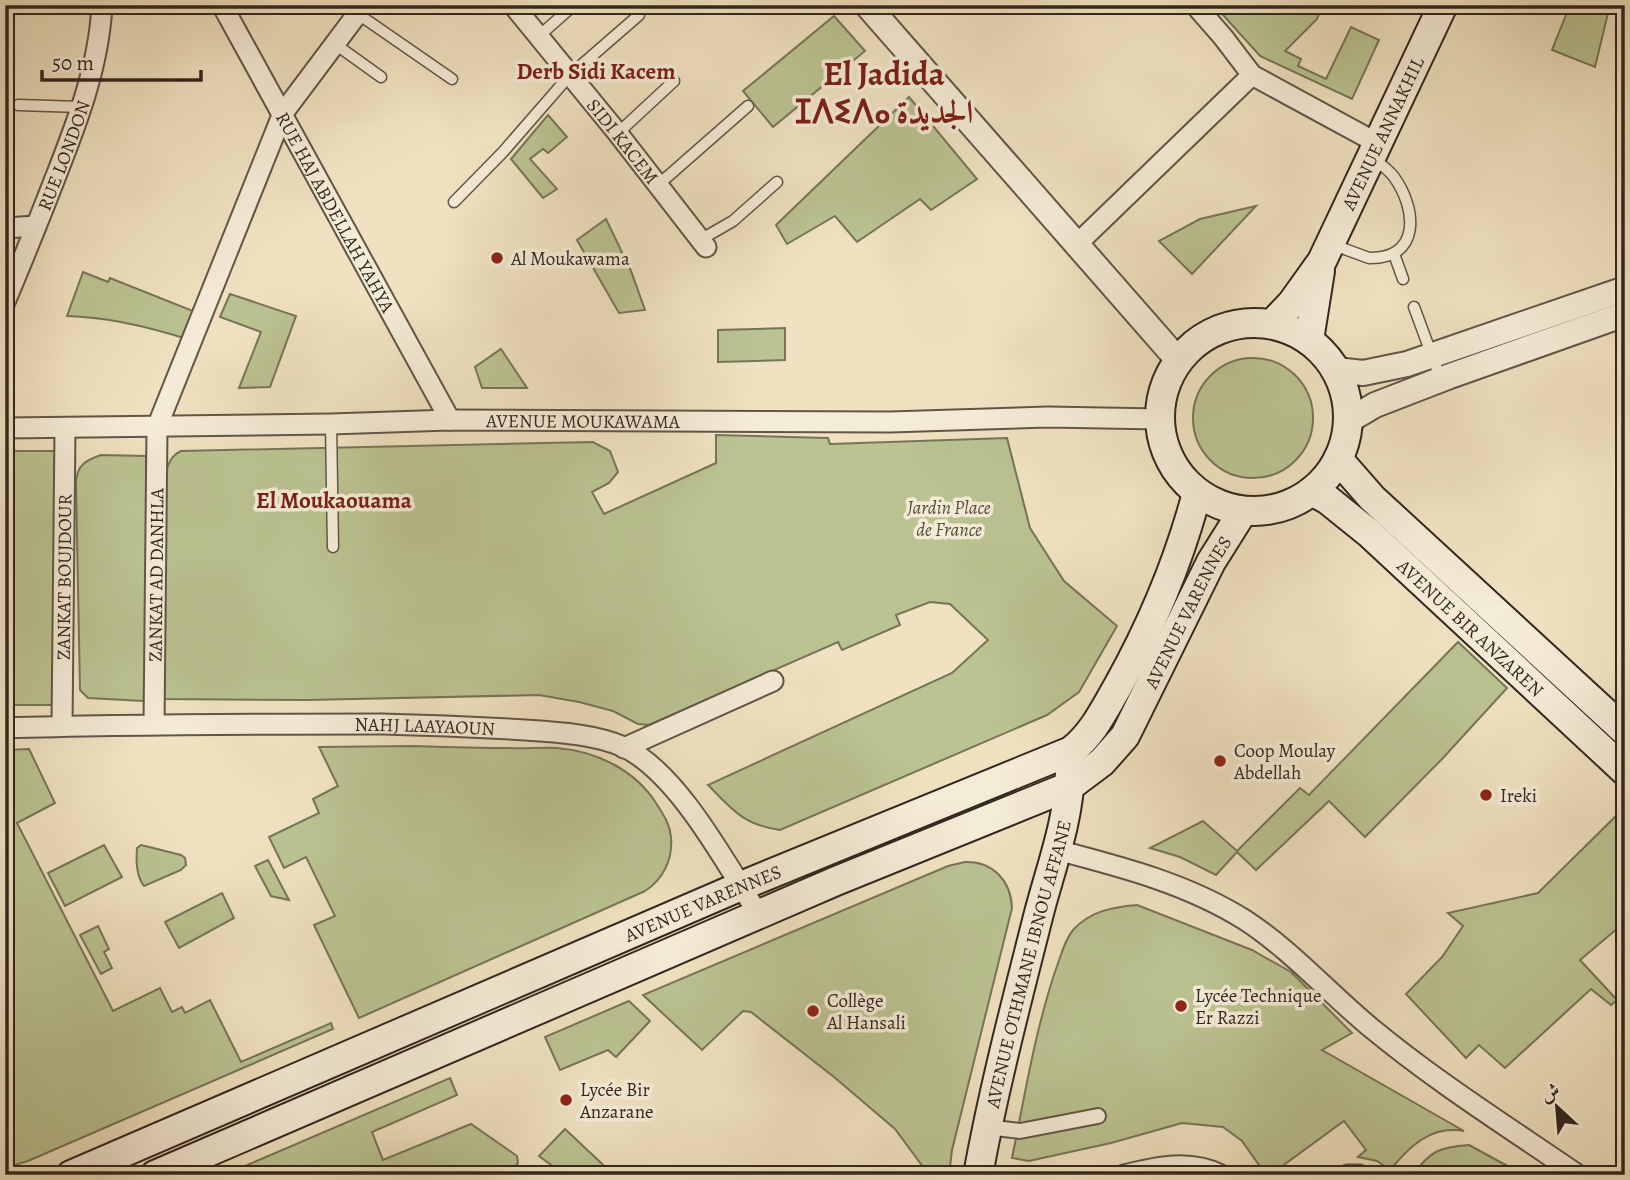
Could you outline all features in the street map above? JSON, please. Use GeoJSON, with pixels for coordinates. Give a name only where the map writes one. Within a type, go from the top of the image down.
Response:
{"type":"FeatureCollection","features":[{"type":"Feature","properties":{"kind":"main road","name":"AVENUE ANNAKHIL"},"geometry":{"type":"LineString","coordinates":[[1272,324],[1292,303],[1326,252],[1443,5]]}},
{"type":"Feature","properties":{"kind":"main road","name":"AVENUE ANNAKHIL"},"geometry":{"type":"LineString","coordinates":[[1309,340],[1326,252]]}},
{"type":"Feature","properties":{"kind":"main road"},"geometry":{"type":"LineString","coordinates":[[1246,323],[1272,324],[1309,340],[1324,353],[1336,370],[1346,394],[1348,421],[1338,459],[1327,477],[1312,491],[1280,508],[1243,511],[1219,505],[1197,493],[1178,475],[1165,451],[1160,419],[1162,391],[1178,360],[1197,341],[1220,328],[1246,323]]}},
{"type":"Feature","properties":{"kind":"main road","name":"AVENUE BIR ANZAREN"},"geometry":{"type":"LineString","coordinates":[[1338,459],[1372,498],[1625,731]]}},
{"type":"Feature","properties":{"kind":"main road","name":"AVENUE BIR ANZAREN"},"geometry":{"type":"LineString","coordinates":[[1312,491],[1328,500],[1369,533],[1625,771]]}},
{"type":"Feature","properties":{"kind":"main road","name":"AVENUE VARENNES"},"geometry":{"type":"LineString","coordinates":[[71,1175],[741,886],[1071,751],[1092,731],[1140,645],[1173,573],[1197,493]]}},
{"type":"Feature","properties":{"kind":"main road","name":"AVENUE VARENNES"},"geometry":{"type":"LineString","coordinates":[[155,1175],[835,881],[1070,786],[1102,762],[1125,736],[1211,562],[1243,511]]}},
{"type":"Feature","properties":{"kind":"main road","name":"AVENUE OTHMANE IBNOU AFFANE"},"geometry":{"type":"LineString","coordinates":[[978,1175],[1013,1016],[1057,850],[1070,786],[1071,751]]}},
{"type":"Feature","properties":{"kind":"main road"},"geometry":{"type":"LineString","coordinates":[[430,1019],[443,1049]]}},
{"type":"Feature","properties":{"kind":"main road"},"geometry":{"type":"LineString","coordinates":[[276,1086],[291,1116]]}},
{"type":"Feature","properties":{"kind":"street","name":"RUE LONDON"},"geometry":{"type":"LineString","coordinates":[[5,302],[9,282],[36,226],[88,86],[100,31],[102,5]]}},
{"type":"Feature","properties":{"kind":"street","name":"RUE HAJ ABDELLAH YAHYA"},"geometry":{"type":"LineString","coordinates":[[222,5],[450,420]]}},
{"type":"Feature","properties":{"kind":"street","name":"SIDI KACEM"},"geometry":{"type":"LineString","coordinates":[[513,5],[703,243]]}},
{"type":"Feature","properties":{"kind":"street"},"geometry":{"type":"LineString","coordinates":[[867,5],[1178,360]]}},
{"type":"Feature","properties":{"kind":"street"},"geometry":{"type":"LineString","coordinates":[[1195,5],[1252,75],[1374,150]]}},
{"type":"Feature","properties":{"kind":"street"},"geometry":{"type":"LineString","coordinates":[[157,427],[283,113],[361,10]]}},
{"type":"Feature","properties":{"kind":"street"},"geometry":{"type":"LineString","coordinates":[[1076,245],[1252,75]]}},
{"type":"Feature","properties":{"kind":"street"},"geometry":{"type":"LineString","coordinates":[[5,228],[36,226]]}},
{"type":"Feature","properties":{"kind":"street"},"geometry":{"type":"LineString","coordinates":[[1336,370],[1376,372],[1408,364],[1625,289]]}},
{"type":"Feature","properties":{"kind":"street"},"geometry":{"type":"LineString","coordinates":[[1348,421],[1376,405],[1625,314]]}},
{"type":"Feature","properties":{"kind":"street","name":"AVENUE MOUKAWAMA"},"geometry":{"type":"LineString","coordinates":[[5,428],[450,420],[890,422],[1048,417],[1160,419]]}},
{"type":"Feature","properties":{"kind":"street","name":"ZANKAT AD DANHLA"},"geometry":{"type":"LineString","coordinates":[[154,723],[157,427]]}},
{"type":"Feature","properties":{"kind":"street","name":"ZANKAT BOUJDOUR"},"geometry":{"type":"LineString","coordinates":[[62,726],[65,429]]}},
{"type":"Feature","properties":{"kind":"street"},"geometry":{"type":"LineString","coordinates":[[624,748],[773,681]]}},
{"type":"Feature","properties":{"kind":"street","name":"NAHJ LAAYAOUN"},"geometry":{"type":"LineString","coordinates":[[5,728],[154,723],[453,725],[561,733],[624,748],[667,782],[688,807],[759,915]]}},
{"type":"Feature","properties":{"kind":"street"},"geometry":{"type":"LineString","coordinates":[[1057,850],[1136,871],[1192,893],[1246,921],[1298,961],[1369,1027],[1408,1057],[1578,1175]]}},
{"type":"Feature","properties":{"kind":"street"},"geometry":{"type":"LineString","coordinates":[[987,1127],[1020,1131],[1098,1116]]}},
{"type":"Feature","properties":{"kind":"street"},"geometry":{"type":"LineString","coordinates":[[1124,1175],[1173,1165],[1202,1168],[1221,1175]]}},
{"type":"Feature","properties":{"kind":"street"},"geometry":{"type":"LineString","coordinates":[[1348,1175],[1359,1175]]}},
{"type":"Feature","properties":{"kind":"lane"},"geometry":{"type":"LineString","coordinates":[[539,36],[574,5]]}},
{"type":"Feature","properties":{"kind":"lane"},"geometry":{"type":"LineString","coordinates":[[361,10],[452,79]]}},
{"type":"Feature","properties":{"kind":"lane"},"geometry":{"type":"LineString","coordinates":[[454,202],[503,152],[570,75],[639,15]]}},
{"type":"Feature","properties":{"kind":"lane"},"geometry":{"type":"LineString","coordinates":[[335,44],[382,77]]}},
{"type":"Feature","properties":{"kind":"lane"},"geometry":{"type":"LineString","coordinates":[[618,134],[674,81]]}},
{"type":"Feature","properties":{"kind":"lane"},"geometry":{"type":"LineString","coordinates":[[18,105],[81,107]]}},
{"type":"Feature","properties":{"kind":"lane"},"geometry":{"type":"LineString","coordinates":[[658,186],[748,106]]}},
{"type":"Feature","properties":{"kind":"lane"},"geometry":{"type":"LineString","coordinates":[[1326,252],[1369,258],[1394,254],[1407,241],[1410,212],[1393,175],[1374,150]]}},
{"type":"Feature","properties":{"kind":"lane"},"geometry":{"type":"LineString","coordinates":[[703,243],[733,221],[777,182]]}},
{"type":"Feature","properties":{"kind":"lane"},"geometry":{"type":"LineString","coordinates":[[1394,254],[1403,279]]}},
{"type":"Feature","properties":{"kind":"lane"},"geometry":{"type":"LineString","coordinates":[[1414,307],[1442,380]]}},
{"type":"Feature","properties":{"kind":"lane"},"geometry":{"type":"LineString","coordinates":[[331,424],[333,547]]}},
{"type":"Feature","properties":{"kind":"green space"},"geometry":{"type":"Polygon","coordinates":[[[1214,5],[1323,5],[1317,19],[1285,51],[1301,59],[1298,66],[1326,79],[1351,27],[1379,40],[1352,99],[1260,56],[1214,5]]]}},
{"type":"Feature","properties":{"kind":"green space"},"geometry":{"type":"Polygon","coordinates":[[[1570,5],[1610,5],[1595,67],[1552,50],[1570,5]]]}},
{"type":"Feature","properties":{"kind":"green space"},"geometry":{"type":"Polygon","coordinates":[[[834,16],[865,51],[773,127],[743,91],[834,16]]]}},
{"type":"Feature","properties":{"kind":"green space"},"geometry":{"type":"Polygon","coordinates":[[[909,97],[977,179],[931,210],[920,199],[857,242],[835,216],[787,244],[776,225],[909,97]]]}},
{"type":"Feature","properties":{"kind":"green space"},"geometry":{"type":"Polygon","coordinates":[[[548,115],[567,137],[548,153],[543,149],[530,159],[557,189],[543,198],[511,159],[548,115]]]}},
{"type":"Feature","properties":{"kind":"green space"},"geometry":{"type":"Polygon","coordinates":[[[1256,206],[1192,274],[1159,241],[1200,219],[1256,206]]]}},
{"type":"Feature","properties":{"kind":"green space"},"geometry":{"type":"Polygon","coordinates":[[[606,219],[631,271],[645,310],[619,313],[577,240],[606,219]]]}},
{"type":"Feature","properties":{"kind":"green space"},"geometry":{"type":"Polygon","coordinates":[[[83,272],[108,282],[110,278],[198,313],[187,339],[128,323],[67,316],[83,272]]]}},
{"type":"Feature","properties":{"kind":"green space"},"geometry":{"type":"Polygon","coordinates":[[[230,294],[296,316],[270,387],[239,388],[261,332],[220,317],[230,294]]]}},
{"type":"Feature","properties":{"kind":"green space"},"geometry":{"type":"Polygon","coordinates":[[[785,328],[785,360],[718,362],[718,330],[785,328]]]}},
{"type":"Feature","properties":{"kind":"green space"},"geometry":{"type":"Polygon","coordinates":[[[501,349],[527,388],[482,388],[475,367],[501,349]]]}},
{"type":"Feature","properties":{"kind":"green space"},"geometry":{"type":"Polygon","coordinates":[[[1253,358],[1276,362],[1296,375],[1309,395],[1313,418],[1309,441],[1296,461],[1276,474],[1253,478],[1230,474],[1210,461],[1197,441],[1193,418],[1197,395],[1210,375],[1230,362],[1253,358]]]}},
{"type":"Feature","properties":{"kind":"green space","name":"Jardin Place de France"},"geometry":{"type":"Polygon","coordinates":[[[716,435],[828,438],[830,444],[1007,438],[1030,528],[1064,581],[1117,626],[1079,692],[1047,715],[780,830],[747,820],[708,785],[952,673],[988,640],[950,604],[930,602],[896,615],[900,625],[842,650],[838,642],[649,725],[638,724],[613,711],[539,695],[307,700],[163,699],[166,470],[173,456],[181,451],[593,442],[610,451],[618,472],[609,483],[592,492],[604,514],[716,463],[716,435]]]}},
{"type":"Feature","properties":{"kind":"green space"},"geometry":{"type":"Polygon","coordinates":[[[5,451],[57,451],[55,705],[5,705],[5,451]]]}},
{"type":"Feature","properties":{"kind":"green space"},"geometry":{"type":"Polygon","coordinates":[[[101,455],[146,456],[148,694],[143,701],[88,698],[80,690],[76,482],[78,471],[83,464],[101,455]]]}},
{"type":"Feature","properties":{"kind":"green space"},"geometry":{"type":"Polygon","coordinates":[[[1458,642],[1507,688],[1365,837],[1329,801],[1256,870],[1237,852],[1216,875],[1180,857],[1150,848],[1203,821],[1237,851],[1300,788],[1309,795],[1458,642]]]}},
{"type":"Feature","properties":{"kind":"green space"},"geometry":{"type":"Polygon","coordinates":[[[319,747],[557,748],[586,753],[613,764],[647,791],[666,819],[671,845],[666,867],[645,891],[359,1018],[314,925],[335,916],[306,857],[284,868],[269,837],[319,813],[313,799],[338,786],[319,747]]]}},
{"type":"Feature","properties":{"kind":"green space"},"geometry":{"type":"Polygon","coordinates":[[[29,749],[55,803],[17,823],[113,1011],[160,988],[172,1012],[182,1007],[185,1013],[210,1000],[241,1062],[331,1023],[333,1029],[28,1161],[5,1168],[5,750],[29,749]]]}},
{"type":"Feature","properties":{"kind":"green space"},"geometry":{"type":"Polygon","coordinates":[[[1625,807],[1625,922],[1580,960],[1617,1000],[1611,1005],[1591,989],[1505,1068],[1479,1045],[1466,1058],[1406,994],[1442,957],[1463,926],[1448,913],[1538,893],[1625,807]]]}},
{"type":"Feature","properties":{"kind":"green space"},"geometry":{"type":"Polygon","coordinates":[[[104,845],[122,877],[65,906],[48,873],[104,845]]]}},
{"type":"Feature","properties":{"kind":"green space"},"geometry":{"type":"Polygon","coordinates":[[[141,845],[181,855],[185,858],[186,865],[181,870],[144,886],[139,878],[137,863],[137,848],[141,845]]]}},
{"type":"Feature","properties":{"kind":"green space"},"geometry":{"type":"Polygon","coordinates":[[[268,860],[289,900],[271,896],[255,866],[268,860]]]}},
{"type":"Feature","properties":{"kind":"green space","name":"Collège Al Hansali"},"geometry":{"type":"Polygon","coordinates":[[[965,862],[984,865],[999,874],[1008,889],[1012,908],[952,1150],[949,1175],[929,1175],[895,1129],[751,1012],[743,1011],[702,1050],[643,995],[948,866],[965,862]]]}},
{"type":"Feature","properties":{"kind":"green space"},"geometry":{"type":"Polygon","coordinates":[[[222,893],[234,918],[179,948],[165,922],[222,893]]]}},
{"type":"Feature","properties":{"kind":"green space","name":"Lycée Technique Er Razzi"},"geometry":{"type":"Polygon","coordinates":[[[1137,905],[1252,950],[1291,972],[1352,1033],[1322,1050],[1464,1131],[1431,1134],[1405,1153],[1390,1170],[1377,1161],[1358,1157],[1366,1150],[1344,1121],[1270,1175],[1266,1175],[1242,1141],[1223,1127],[1182,1123],[1111,1143],[1029,1161],[1012,1158],[1042,1015],[1067,939],[1073,930],[1094,914],[1137,905]]]}},
{"type":"Feature","properties":{"kind":"green space"},"geometry":{"type":"Polygon","coordinates":[[[98,926],[109,949],[104,952],[112,968],[101,974],[80,935],[98,926]]]}},
{"type":"Feature","properties":{"kind":"green space"},"geometry":{"type":"Polygon","coordinates":[[[629,1001],[650,1021],[616,1057],[608,1050],[560,1070],[545,1037],[629,1001]]]}},
{"type":"Feature","properties":{"kind":"green space"},"geometry":{"type":"Polygon","coordinates":[[[450,1078],[457,1095],[372,1132],[383,1160],[471,1124],[517,1156],[518,1163],[508,1175],[224,1175],[450,1078]]]}},
{"type":"Feature","properties":{"kind":"green space"},"geometry":{"type":"Polygon","coordinates":[[[565,1129],[614,1175],[565,1175],[539,1156],[565,1129]]]}},
{"type":"Feature","properties":{"kind":"green space"},"geometry":{"type":"Polygon","coordinates":[[[1469,1145],[1524,1175],[1412,1175],[1430,1155],[1450,1147],[1469,1145]]]}},
{"type":"Feature","properties":{"kind":"place","name":"Al Moukawama"},"geometry":{"type":"Point","coordinates":[497,258]}},
{"type":"Feature","properties":{"kind":"place","name":"Coop Moulay Abdellah"},"geometry":{"type":"Point","coordinates":[1220,761]}},
{"type":"Feature","properties":{"kind":"place","name":"Ireki"},"geometry":{"type":"Point","coordinates":[1486,795]}},
{"type":"Feature","properties":{"kind":"place","name":"Lycée Technique Er Razzi"},"geometry":{"type":"Point","coordinates":[1181,1006]}},
{"type":"Feature","properties":{"kind":"place","name":"Collège Al Hansali"},"geometry":{"type":"Point","coordinates":[813,1011]}},
{"type":"Feature","properties":{"kind":"place","name":"Lycée Bir Anzarane"},"geometry":{"type":"Point","coordinates":[566,1100]}},
{"type":"Feature","properties":{"kind":"district","name":"Derb Sidi Kacem"},"geometry":{"type":"Point","coordinates":[596,71]}},
{"type":"Feature","properties":{"kind":"district","name":"El Jadida ⵊⴷⵉⴷⴰ الجديدة"},"geometry":{"type":"Point","coordinates":[884,92]}},
{"type":"Feature","properties":{"kind":"district","name":"El Moukaouama"},"geometry":{"type":"Point","coordinates":[334,500]}}]}
